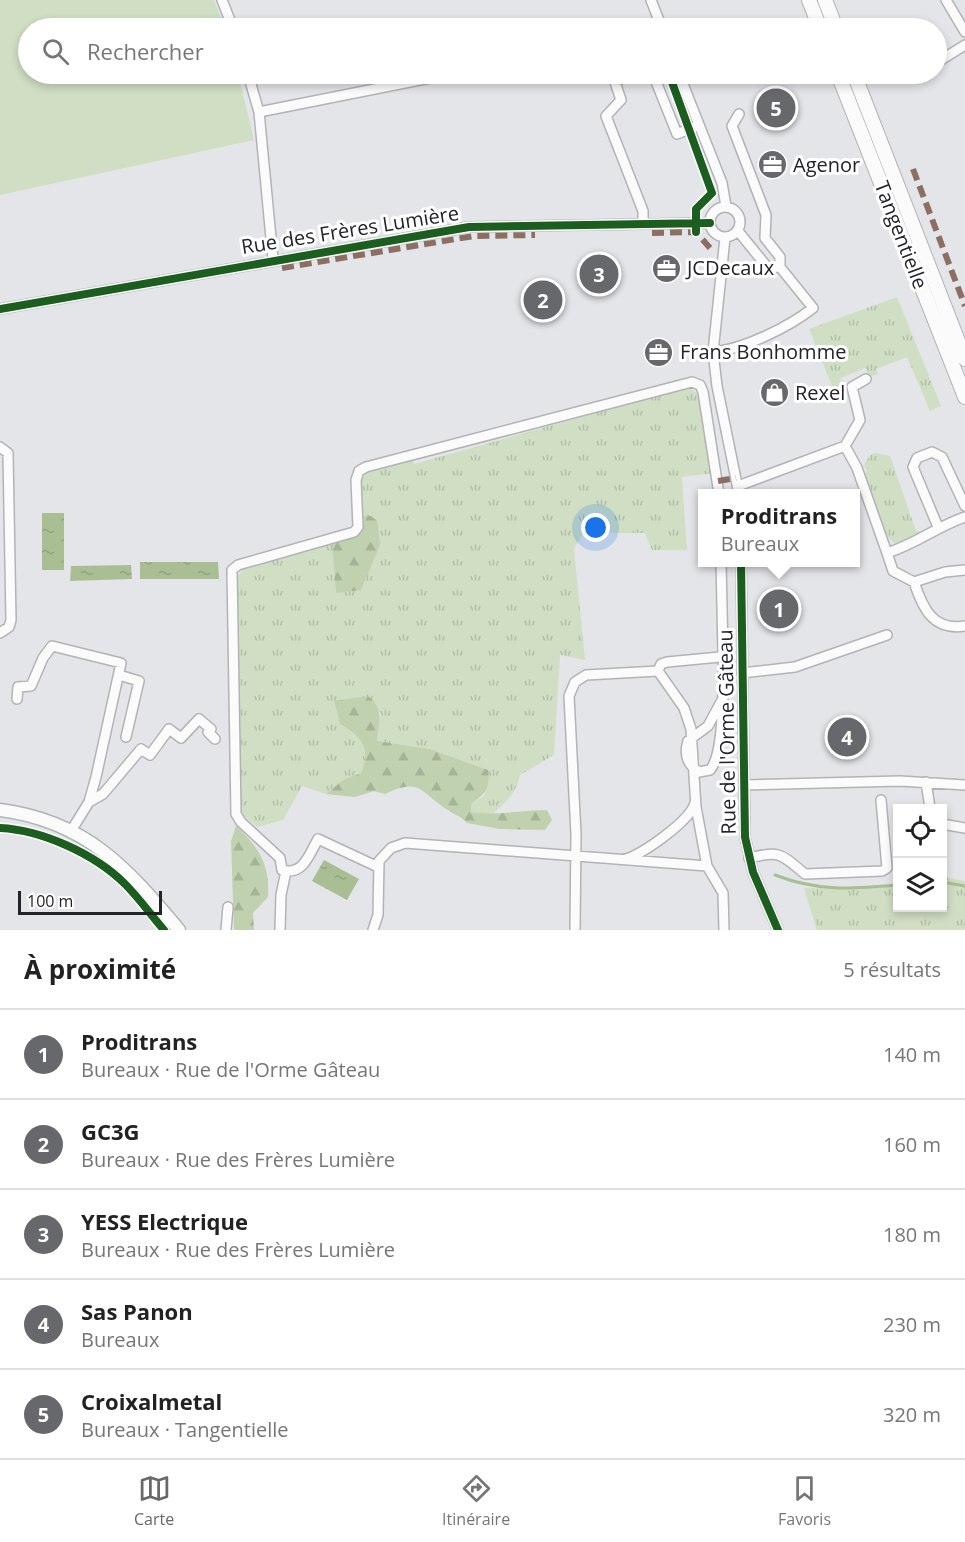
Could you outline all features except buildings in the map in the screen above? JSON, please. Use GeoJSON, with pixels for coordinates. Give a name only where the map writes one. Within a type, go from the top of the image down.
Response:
{"type":"FeatureCollection","features":[{"type":"Feature","properties":{"kind":"highway"},"geometry":{"type":"LineString","coordinates":[[809,0],[816,18]]}},
{"type":"Feature","properties":{"kind":"highway"},"geometry":{"type":"LineString","coordinates":[[825,0],[832,18]]}},
{"type":"Feature","properties":{"kind":"highway","name":"Tangentielle"},"geometry":{"type":"LineString","coordinates":[[842,84],[965,397]]}},
{"type":"Feature","properties":{"kind":"highway","name":"Tangentielle"},"geometry":{"type":"LineString","coordinates":[[858,84],[965,359]]}},
{"type":"Feature","properties":{"kind":"main road"},"geometry":{"type":"LineString","coordinates":[[0,810],[39,818],[87,839],[132,874],[179,930]]}},
{"type":"Feature","properties":{"kind":"street"},"geometry":{"type":"LineString","coordinates":[[222,0],[229,18]]}},
{"type":"Feature","properties":{"kind":"street"},"geometry":{"type":"LineString","coordinates":[[651,0],[658,18]]}},
{"type":"Feature","properties":{"kind":"street"},"geometry":{"type":"LineString","coordinates":[[946,0],[965,32]]}},
{"type":"Feature","properties":{"kind":"street"},"geometry":{"type":"LineString","coordinates":[[947,56],[965,45]]}},
{"type":"Feature","properties":{"kind":"street"},"geometry":{"type":"LineString","coordinates":[[251,84],[259,112],[273,259]]}},
{"type":"Feature","properties":{"kind":"street"},"geometry":{"type":"LineString","coordinates":[[259,112],[400,84]]}},
{"type":"Feature","properties":{"kind":"street"},"geometry":{"type":"LineString","coordinates":[[616,84],[621,100],[606,116],[643,211],[643,224]]}},
{"type":"Feature","properties":{"kind":"street"},"geometry":{"type":"LineString","coordinates":[[657,84],[677,134],[699,125]]}},
{"type":"Feature","properties":{"kind":"street"},"geometry":{"type":"LineString","coordinates":[[683,84],[722,183],[726,206],[738,213],[741,222],[738,231],[725,238]]}},
{"type":"Feature","properties":{"kind":"street"},"geometry":{"type":"LineString","coordinates":[[713,352],[726,351],[794,323],[813,308],[780,267],[780,257],[765,238],[766,215],[732,126],[739,114]]}},
{"type":"Feature","properties":{"kind":"street"},"geometry":{"type":"LineString","coordinates":[[725,238],[715,233],[710,223],[716,210],[726,206]]}},
{"type":"Feature","properties":{"kind":"street","name":"Rue des Frères Lumière"},"geometry":{"type":"LineString","coordinates":[[0,309],[273,259],[469,227],[710,223]]}},
{"type":"Feature","properties":{"kind":"street"},"geometry":{"type":"LineString","coordinates":[[738,231],[768,268],[780,267]]}},
{"type":"Feature","properties":{"kind":"street"},"geometry":{"type":"LineString","coordinates":[[725,238],[713,352],[717,386],[738,489]]}},
{"type":"Feature","properties":{"kind":"street"},"geometry":{"type":"LineString","coordinates":[[740,489],[845,446],[860,420],[852,387],[866,379]]}},
{"type":"Feature","properties":{"kind":"street"},"geometry":{"type":"LineString","coordinates":[[378,867],[318,839],[301,868],[291,873],[282,870],[280,858],[241,822],[236,814],[232,570],[238,565],[354,532],[357,527],[356,480],[358,471],[366,467],[693,382],[700,385],[703,392],[718,489]]}},
{"type":"Feature","properties":{"kind":"street"},"geometry":{"type":"LineString","coordinates":[[845,446],[857,468],[893,571],[914,582],[920,598],[937,623],[952,628],[965,627]]}},
{"type":"Feature","properties":{"kind":"street"},"geometry":{"type":"LineString","coordinates":[[0,447],[8,453],[11,620],[9,627],[0,633]]}},
{"type":"Feature","properties":{"kind":"street"},"geometry":{"type":"LineString","coordinates":[[938,527],[913,467],[917,458],[932,452],[942,457],[965,506]]}},
{"type":"Feature","properties":{"kind":"street"},"geometry":{"type":"LineString","coordinates":[[887,553],[914,544],[938,527],[965,517]]}},
{"type":"Feature","properties":{"kind":"street"},"geometry":{"type":"LineString","coordinates":[[695,770],[703,772],[714,765],[719,752],[724,649],[721,567]]}},
{"type":"Feature","properties":{"kind":"street","name":"Rue de l'Orme Gâteau"},"geometry":{"type":"LineString","coordinates":[[741,567],[745,837],[749,858],[778,930]]}},
{"type":"Feature","properties":{"kind":"street"},"geometry":{"type":"LineString","coordinates":[[914,582],[945,572],[965,570]]}},
{"type":"Feature","properties":{"kind":"street"},"geometry":{"type":"LineString","coordinates":[[742,673],[795,667],[887,635]]}},
{"type":"Feature","properties":{"kind":"street"},"geometry":{"type":"LineString","coordinates":[[17,699],[18,687],[31,686],[43,658],[52,646],[121,663],[89,802],[71,831]]}},
{"type":"Feature","properties":{"kind":"street"},"geometry":{"type":"LineString","coordinates":[[658,671],[662,664],[667,662],[720,657],[724,649]]}},
{"type":"Feature","properties":{"kind":"street"},"geometry":{"type":"LineString","coordinates":[[658,671],[684,708],[693,737],[696,800],[707,866],[723,893],[724,930]]}},
{"type":"Feature","properties":{"kind":"street"},"geometry":{"type":"LineString","coordinates":[[575,930],[576,834],[569,712],[572,688],[580,677],[586,675],[658,671]]}},
{"type":"Feature","properties":{"kind":"street"},"geometry":{"type":"LineString","coordinates":[[119,675],[139,681],[126,737]]}},
{"type":"Feature","properties":{"kind":"street"},"geometry":{"type":"LineString","coordinates":[[693,737],[708,726],[721,702]]}},
{"type":"Feature","properties":{"kind":"street"},"geometry":{"type":"LineString","coordinates":[[89,802],[103,794],[141,749],[150,755],[169,729],[181,738],[199,719],[211,729],[208,732],[215,739]]}},
{"type":"Feature","properties":{"kind":"street"},"geometry":{"type":"LineString","coordinates":[[743,785],[900,780],[965,785]]}},
{"type":"Feature","properties":{"kind":"street"},"geometry":{"type":"LineString","coordinates":[[926,783],[929,804]]}},
{"type":"Feature","properties":{"kind":"street"},"geometry":{"type":"LineString","coordinates":[[624,860],[647,849],[692,812],[696,800]]}},
{"type":"Feature","properties":{"kind":"street"},"geometry":{"type":"LineString","coordinates":[[749,858],[771,852],[781,854],[805,874],[882,871],[887,868],[881,800]]}},
{"type":"Feature","properties":{"kind":"street"},"geometry":{"type":"LineString","coordinates":[[947,825],[965,828]]}},
{"type":"Feature","properties":{"kind":"street"},"geometry":{"type":"LineString","coordinates":[[373,930],[378,915],[378,867],[384,854],[397,844],[707,866]]}},
{"type":"Feature","properties":{"kind":"street"},"geometry":{"type":"LineString","coordinates":[[280,930],[281,895],[286,871]]}},
{"type":"Feature","properties":{"kind":"street"},"geometry":{"type":"LineString","coordinates":[[226,930],[228,908]]}},
{"type":"Feature","properties":{"kind":"green space"},"geometry":{"type":"Polygon","coordinates":[[[0,0],[214,0],[221,18],[18,18],[18,84],[240,84],[254,140],[0,195],[0,0]]]}},
{"type":"Feature","properties":{"kind":"green space"},"geometry":{"type":"Polygon","coordinates":[[[897,297],[941,406],[930,411],[907,357],[876,369],[878,374],[869,377],[865,368],[841,378],[840,388],[834,391],[809,329],[897,297]]]}},
{"type":"Feature","properties":{"kind":"green space"},"geometry":{"type":"Polygon","coordinates":[[[688,387],[697,393],[714,473],[682,477],[687,550],[652,550],[645,533],[583,533],[574,549],[585,660],[560,655],[554,755],[520,775],[513,793],[501,806],[491,815],[471,812],[471,804],[484,796],[488,770],[430,749],[377,741],[381,714],[368,696],[334,702],[340,724],[359,738],[365,750],[361,773],[343,780],[326,794],[302,786],[283,820],[257,827],[241,813],[237,577],[245,567],[332,544],[336,593],[361,518],[358,487],[363,474],[412,458],[414,464],[688,387]]]}},
{"type":"Feature","properties":{"kind":"green space"},"geometry":{"type":"Polygon","coordinates":[[[876,453],[890,456],[916,531],[922,533],[905,542],[895,543],[890,539],[877,512],[864,465],[870,455],[876,453]]]}},
{"type":"Feature","properties":{"kind":"green space"},"geometry":{"type":"Polygon","coordinates":[[[368,515],[377,520],[380,545],[361,590],[336,593],[332,544],[351,537],[361,518],[368,515]]]}},
{"type":"Feature","properties":{"kind":"green space"},"geometry":{"type":"Polygon","coordinates":[[[368,696],[379,711],[377,741],[430,749],[488,770],[488,786],[483,794],[471,804],[471,812],[547,810],[552,820],[545,830],[500,829],[467,823],[414,787],[397,789],[385,794],[374,791],[355,797],[326,794],[343,780],[361,773],[365,756],[365,750],[359,738],[340,724],[334,701],[368,696]]]}},
{"type":"Feature","properties":{"kind":"green space"},"geometry":{"type":"Polygon","coordinates":[[[236,826],[257,849],[267,875],[268,897],[253,913],[254,930],[234,930],[231,841],[236,826]]]}},
{"type":"Feature","properties":{"kind":"green space"},"geometry":{"type":"Polygon","coordinates":[[[947,878],[965,881],[965,930],[817,930],[804,888],[893,886],[893,912],[947,912],[947,878]]]}},
{"type":"Feature","properties":{"kind":"water"},"geometry":{"type":"Polygon","coordinates":[[[42,513],[64,513],[64,570],[42,570],[42,513]]]}},
{"type":"Feature","properties":{"kind":"water"},"geometry":{"type":"Polygon","coordinates":[[[140,562],[218,562],[219,579],[140,579],[140,562]]]}},
{"type":"Feature","properties":{"kind":"water"},"geometry":{"type":"Polygon","coordinates":[[[131,565],[132,579],[70,581],[71,566],[131,565]]]}},
{"type":"Feature","properties":{"kind":"water"},"geometry":{"type":"Polygon","coordinates":[[[324,860],[359,879],[347,900],[312,881],[324,860]]]}},
{"type":"Feature","properties":{"kind":"waterway"},"geometry":{"type":"LineString","coordinates":[[775,875],[821,887],[893,885]]}},
{"type":"Feature","properties":{"kind":"waterway"},"geometry":{"type":"LineString","coordinates":[[947,883],[965,886]]}},
{"type":"Feature","properties":{"kind":"marked path"},"geometry":{"type":"LineString","coordinates":[[913,169],[965,306]]}},
{"type":"Feature","properties":{"kind":"marked path"},"geometry":{"type":"LineString","coordinates":[[652,233],[696,232],[710,248]]}},
{"type":"Feature","properties":{"kind":"marked path"},"geometry":{"type":"LineString","coordinates":[[282,268],[474,236],[535,235]]}},
{"type":"Feature","properties":{"kind":"marked path"},"geometry":{"type":"LineString","coordinates":[[718,481],[736,478]]}},
{"type":"Feature","properties":{"kind":"cycle path"},"geometry":{"type":"LineString","coordinates":[[673,84],[712,193],[696,209],[696,232]]}},
{"type":"Feature","properties":{"kind":"cycle path"},"geometry":{"type":"LineString","coordinates":[[0,309],[469,227],[710,223]]}},
{"type":"Feature","properties":{"kind":"cycle path"},"geometry":{"type":"LineString","coordinates":[[741,567],[745,837],[753,872],[778,930]]}},
{"type":"Feature","properties":{"kind":"cycle path"},"geometry":{"type":"LineString","coordinates":[[0,828],[33,833],[50,839],[99,863],[125,884],[164,930]]}},
{"type":"Feature","properties":{"kind":"place","name":"Croixalmetal"},"geometry":{"type":"Point","coordinates":[776,108]}},
{"type":"Feature","properties":{"kind":"place","name":"Agenor"},"geometry":{"type":"Point","coordinates":[772,165]}},
{"type":"Feature","properties":{"kind":"place","name":"JCDecaux"},"geometry":{"type":"Point","coordinates":[666,268]}},
{"type":"Feature","properties":{"kind":"place","name":"YESS Electrique"},"geometry":{"type":"Point","coordinates":[599,274]}},
{"type":"Feature","properties":{"kind":"place","name":"GC3G"},"geometry":{"type":"Point","coordinates":[543,300]}},
{"type":"Feature","properties":{"kind":"place","name":"Frans Bonhomme"},"geometry":{"type":"Point","coordinates":[659,352]}},
{"type":"Feature","properties":{"kind":"place","name":"Rexel"},"geometry":{"type":"Point","coordinates":[774,393]}},
{"type":"Feature","properties":{"kind":"place","name":"Proditrans"},"geometry":{"type":"Point","coordinates":[779,609]}},
{"type":"Feature","properties":{"kind":"place","name":"Sas Panon"},"geometry":{"type":"Point","coordinates":[847,737]}}]}
